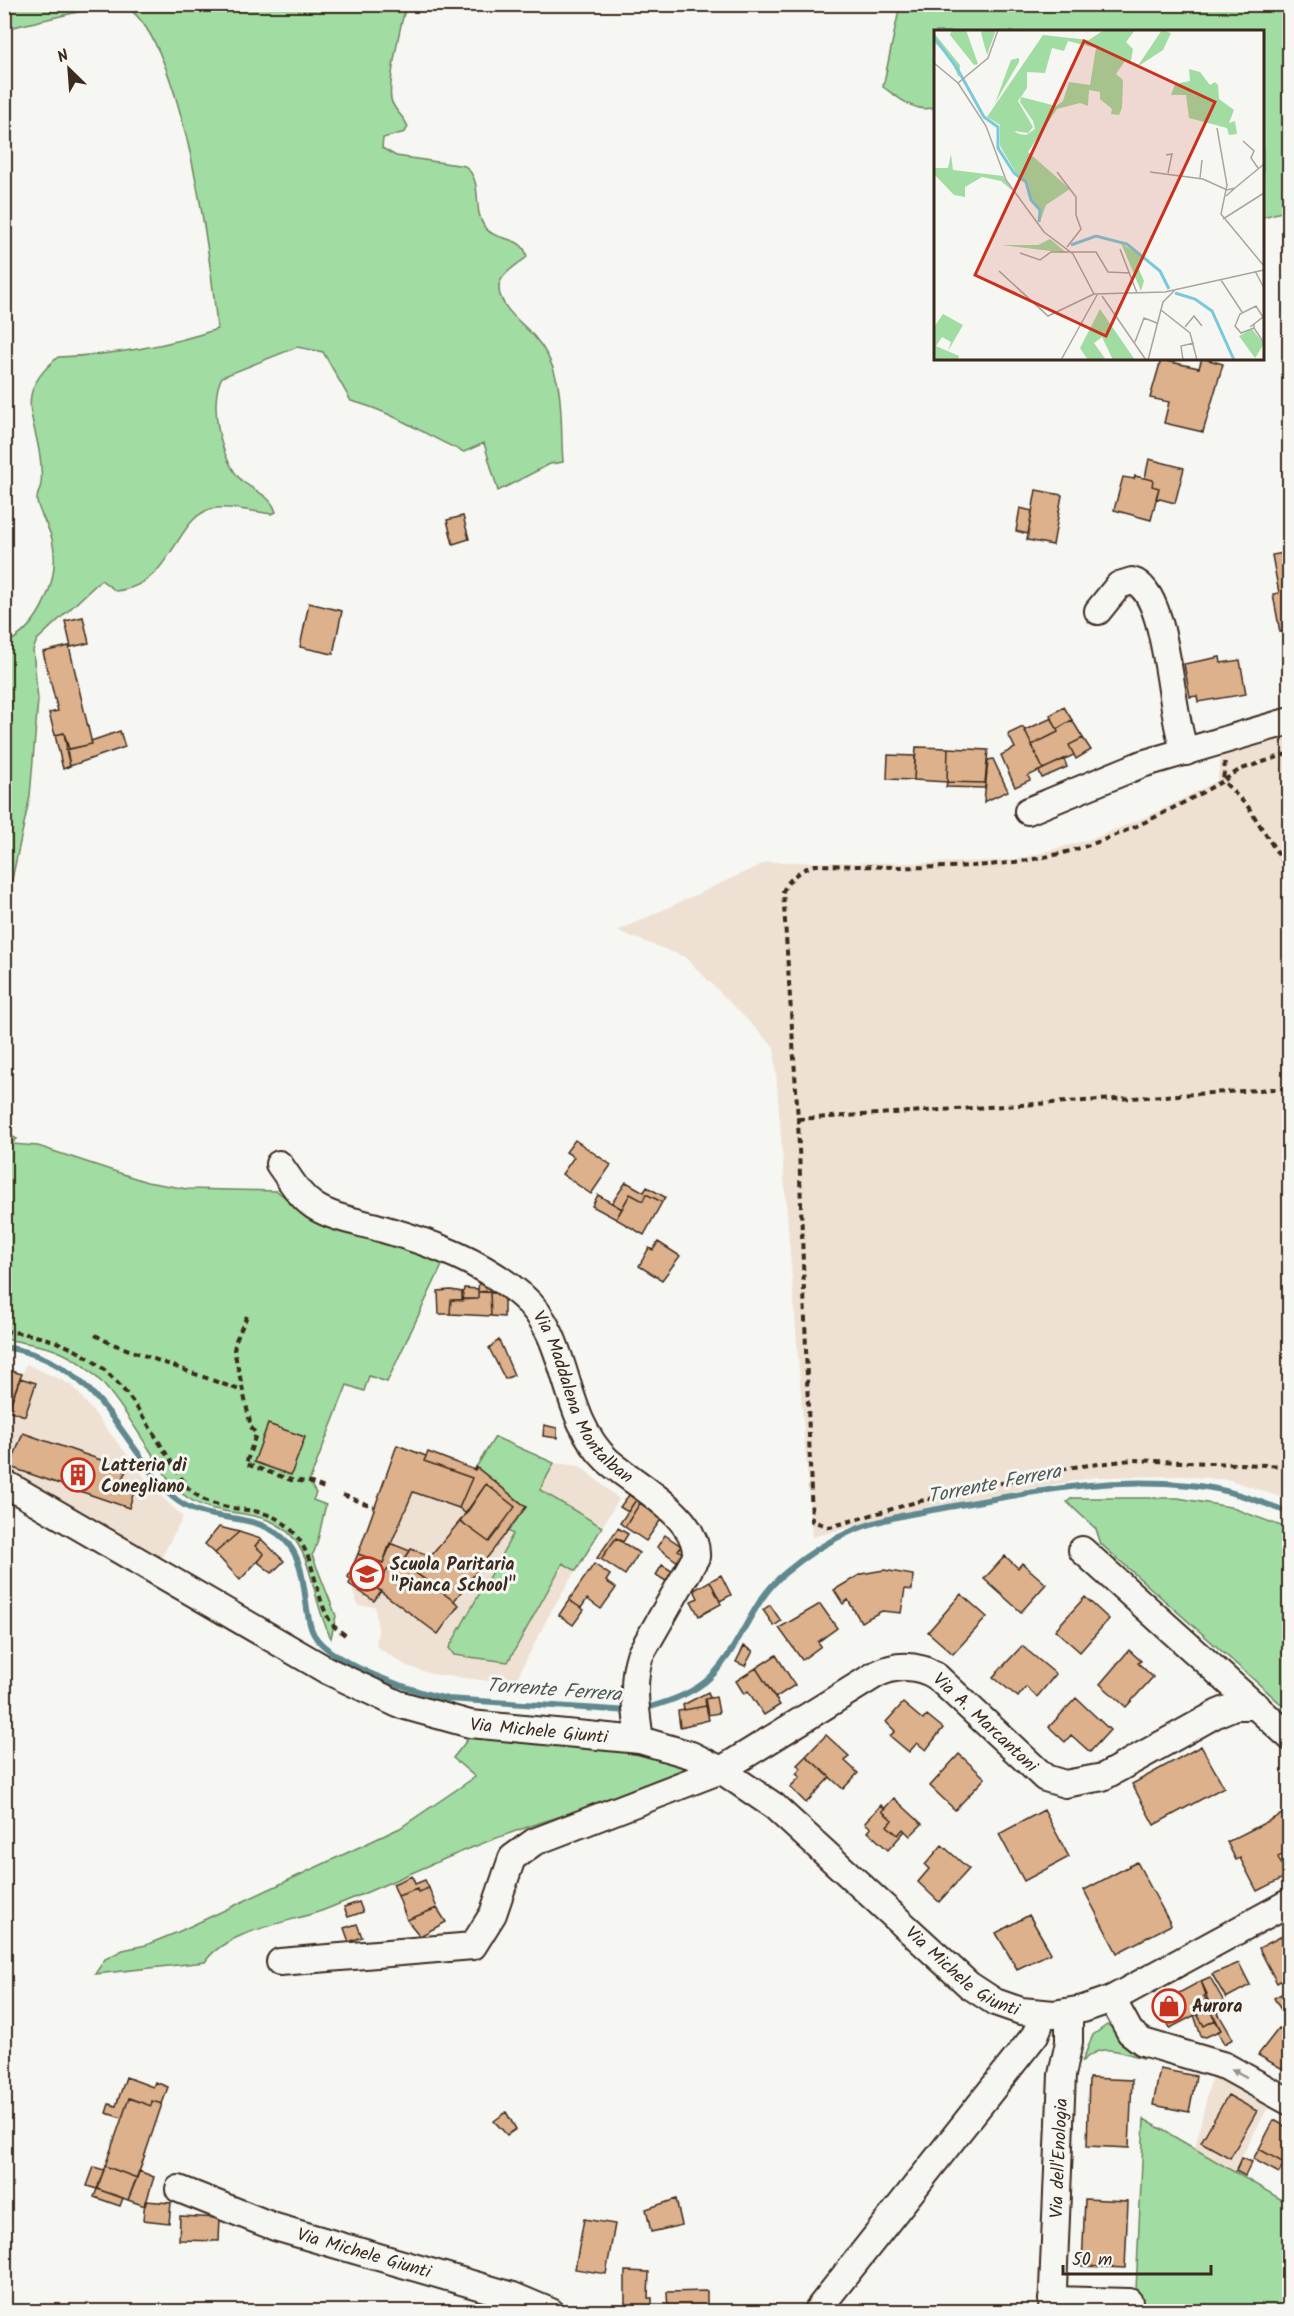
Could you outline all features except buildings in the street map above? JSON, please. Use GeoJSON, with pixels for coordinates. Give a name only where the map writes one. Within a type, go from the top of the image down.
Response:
{"type":"FeatureCollection","features":[{"type":"Feature","properties":{"kind":"street"},"geometry":{"type":"LineString","coordinates":[[1098,611],[1119,585],[1132,581],[1143,587],[1160,627],[1170,662],[1177,724],[1186,752]]}},
{"type":"Feature","properties":{"kind":"street"},"geometry":{"type":"LineString","coordinates":[[1028,811],[1143,764],[1290,721]]}},
{"type":"Feature","properties":{"kind":"street","name":"Via Maddalena Montalban"},"geometry":{"type":"LineString","coordinates":[[279,1164],[306,1199],[322,1210],[455,1254],[500,1280],[525,1298],[543,1320],[551,1337],[577,1414],[591,1442],[607,1461],[671,1511],[690,1533],[696,1548],[696,1557],[640,1654],[634,1684],[638,1721]]}},
{"type":"Feature","properties":{"kind":"street","name":"Via Michele Giunti"},"geometry":{"type":"LineString","coordinates":[[4,1483],[328,1671],[398,1704],[470,1724],[638,1721],[683,1752],[721,1770],[774,1806],[969,1985],[995,2002],[1021,2011],[1039,2014],[1069,2012],[1112,1999],[1290,1902]]}},
{"type":"Feature","properties":{"kind":"street"},"geometry":{"type":"LineString","coordinates":[[1082,1550],[1290,1737]]}},
{"type":"Feature","properties":{"kind":"street","name":"Via A. Marcantoni"},"geometry":{"type":"LineString","coordinates":[[280,1962],[473,1946],[493,1914],[512,1858],[526,1847],[721,1770],[875,1675],[896,1667],[917,1668],[936,1676],[1045,1778],[1065,1784],[1103,1777],[1218,1713],[1235,1706],[1257,1706]]}},
{"type":"Feature","properties":{"kind":"street"},"geometry":{"type":"LineString","coordinates":[[1112,1999],[1131,2032],[1143,2042],[1225,2066],[1290,2102]]}},
{"type":"Feature","properties":{"kind":"street","name":"Via dell'Enologia"},"geometry":{"type":"LineString","coordinates":[[1052,2306],[1062,2074],[1069,2042],[1069,2012]]}},
{"type":"Feature","properties":{"kind":"street","name":"Via Michele Giunti"},"geometry":{"type":"LineString","coordinates":[[816,2312],[1035,2035],[1039,2026],[1039,2014]]}},
{"type":"Feature","properties":{"kind":"street","name":"Via dell'Enologia"},"geometry":{"type":"LineString","coordinates":[[1039,2014],[1049,2033],[1062,2074]]}},
{"type":"Feature","properties":{"kind":"street","name":"Via Michele Giunti"},"geometry":{"type":"LineString","coordinates":[[179,2189],[275,2227],[501,2293],[551,2312]]}},
{"type":"Feature","properties":{"kind":"street"},"geometry":{"type":"LineString","coordinates":[[1052,2306],[1129,2302]]}},
{"type":"Feature","properties":{"kind":"path"},"geometry":{"type":"LineString","coordinates":[[1222,741],[1226,757],[1222,781]]}},
{"type":"Feature","properties":{"kind":"path"},"geometry":{"type":"LineString","coordinates":[[1290,753],[1239,770],[1160,816],[1077,848],[1036,859],[998,865],[932,867],[815,865],[800,870],[788,881],[783,891],[798,1119],[812,1521],[830,1527],[916,1502],[1074,1467],[1131,1460],[1290,1466]]}},
{"type":"Feature","properties":{"kind":"path"},"geometry":{"type":"LineString","coordinates":[[1222,781],[1249,807],[1290,873]]}},
{"type":"Feature","properties":{"kind":"path"},"geometry":{"type":"LineString","coordinates":[[798,1119],[1290,1088]]}},
{"type":"Feature","properties":{"kind":"path"},"geometry":{"type":"LineString","coordinates":[[247,1316],[234,1350],[251,1427],[256,1434],[246,1464],[291,1480],[309,1482],[327,1489]]}},
{"type":"Feature","properties":{"kind":"path"},"geometry":{"type":"LineString","coordinates":[[4,1331],[70,1346],[99,1364],[128,1394],[188,1488],[199,1499],[220,1507],[267,1515],[286,1525],[306,1552],[328,1617],[346,1636]]}},
{"type":"Feature","properties":{"kind":"path"},"geometry":{"type":"LineString","coordinates":[[95,1335],[110,1343],[243,1392]]}},
{"type":"Feature","properties":{"kind":"path"},"geometry":{"type":"LineString","coordinates":[[343,1495],[374,1507]]}},
{"type":"Feature","properties":{"kind":"shaded area"},"geometry":{"type":"Polygon","coordinates":[[[1289,726],[1289,1500],[1230,1480],[1183,1476],[1096,1477],[927,1507],[812,1537],[774,1047],[685,957],[617,931],[767,862],[933,863],[1015,860],[1095,838],[1159,811],[1217,781],[1224,743],[1289,726]]]}},
{"type":"Feature","properties":{"kind":"shaded area"},"geometry":{"type":"Polygon","coordinates":[[[26,1364],[72,1385],[155,1490],[183,1517],[160,1560],[5,1471],[5,1429],[26,1364]]]}},
{"type":"Feature","properties":{"kind":"shaded area"},"geometry":{"type":"Polygon","coordinates":[[[495,1437],[553,1463],[580,1466],[619,1499],[551,1611],[514,1684],[431,1674],[407,1666],[376,1646],[378,1630],[375,1606],[358,1606],[348,1577],[397,1445],[426,1456],[428,1452],[474,1470],[495,1437]]]}},
{"type":"Feature","properties":{"kind":"shaded area"},"geometry":{"type":"Polygon","coordinates":[[[1213,2071],[1271,2102],[1234,2171],[1195,2148],[1213,2071]]]}},
{"type":"Feature","properties":{"kind":"green space"},"geometry":{"type":"Polygon","coordinates":[[[5,4],[108,4],[108,5],[5,29],[5,4]]]}},
{"type":"Feature","properties":{"kind":"green space"},"geometry":{"type":"Polygon","coordinates":[[[123,5],[407,5],[391,80],[391,99],[408,127],[405,132],[383,138],[382,148],[396,156],[465,166],[471,172],[474,180],[484,226],[495,235],[520,245],[524,250],[527,257],[502,278],[499,287],[500,294],[506,307],[533,335],[552,365],[560,396],[563,462],[550,464],[498,491],[484,443],[464,452],[395,417],[351,401],[323,352],[297,347],[222,377],[216,401],[216,416],[222,446],[234,472],[242,481],[266,497],[276,512],[272,514],[237,508],[216,508],[202,513],[191,522],[163,563],[151,576],[136,586],[116,591],[101,580],[37,640],[33,650],[38,700],[30,796],[5,912],[5,644],[29,626],[38,613],[51,584],[54,569],[52,539],[37,501],[41,465],[30,408],[35,384],[58,357],[139,349],[178,341],[217,329],[201,206],[177,103],[162,59],[144,25],[123,5]]]}},
{"type":"Feature","properties":{"kind":"green space"},"geometry":{"type":"Polygon","coordinates":[[[900,5],[1289,5],[1289,210],[1264,217],[1264,30],[934,30],[934,107],[914,107],[883,87],[900,5]]]}},
{"type":"Feature","properties":{"kind":"green space"},"geometry":{"type":"Polygon","coordinates":[[[5,1133],[17,1139],[11,1144],[38,1146],[147,1182],[187,1189],[277,1191],[301,1210],[445,1259],[387,1382],[369,1376],[364,1391],[347,1385],[309,1482],[316,1493],[313,1500],[326,1505],[312,1555],[336,1616],[331,1638],[325,1626],[301,1550],[284,1529],[272,1521],[215,1509],[188,1498],[161,1469],[129,1418],[107,1389],[82,1364],[49,1348],[5,1339],[5,1133]]]}},
{"type":"Feature","properties":{"kind":"green space"},"geometry":{"type":"Polygon","coordinates":[[[495,1437],[554,1463],[540,1490],[602,1527],[576,1571],[563,1563],[508,1662],[454,1655],[449,1648],[513,1534],[508,1531],[526,1507],[476,1467],[495,1437]]]}},
{"type":"Feature","properties":{"kind":"green space"},"geometry":{"type":"Polygon","coordinates":[[[1072,1498],[1178,1498],[1230,1507],[1289,1529],[1289,1595],[1282,1617],[1289,1634],[1289,1711],[1101,1544],[1096,1529],[1067,1502],[1072,1498]]]}},
{"type":"Feature","properties":{"kind":"green space"},"geometry":{"type":"Polygon","coordinates":[[[472,1734],[613,1750],[694,1770],[666,1783],[499,1837],[324,1910],[243,1935],[215,1951],[205,1962],[95,1974],[105,1959],[123,1950],[146,1945],[178,1932],[400,1828],[475,1777],[453,1758],[472,1734]]]}},
{"type":"Feature","properties":{"kind":"green space"},"geometry":{"type":"Polygon","coordinates":[[[1107,2025],[1113,2027],[1143,2058],[1118,2051],[1103,2050],[1082,2062],[1093,2035],[1107,2025]]]}},
{"type":"Feature","properties":{"kind":"green space"},"geometry":{"type":"Polygon","coordinates":[[[1144,2119],[1289,2204],[1290,2311],[1135,2312],[1144,2119]]]}},
{"type":"Feature","properties":{"kind":"waterway","name":"Torrente Ferrera"},"geometry":{"type":"LineString","coordinates":[[4,1347],[30,1353],[51,1362],[70,1373],[86,1387],[115,1421],[167,1492],[178,1501],[203,1513],[259,1524],[283,1538],[297,1558],[311,1628],[318,1641],[350,1664],[414,1690],[448,1699],[630,1711]]}},
{"type":"Feature","properties":{"kind":"waterway","name":"Torrente Ferrera"},"geometry":{"type":"LineString","coordinates":[[643,1709],[676,1698],[705,1682],[727,1657],[762,1598],[785,1573],[836,1539],[881,1521],[1049,1490],[1131,1483],[1190,1485],[1216,1489],[1253,1499],[1290,1513]]}},
{"type":"Feature","properties":{"kind":"place","name":"Latteria di Conegliano"},"geometry":{"type":"Point","coordinates":[78,1475]}},
{"type":"Feature","properties":{"kind":"place","name":"Scuola Paritaria \"Pianca School\""},"geometry":{"type":"Point","coordinates":[367,1574]}},
{"type":"Feature","properties":{"kind":"place","name":"Aurora"},"geometry":{"type":"Point","coordinates":[1169,2006]}}]}
